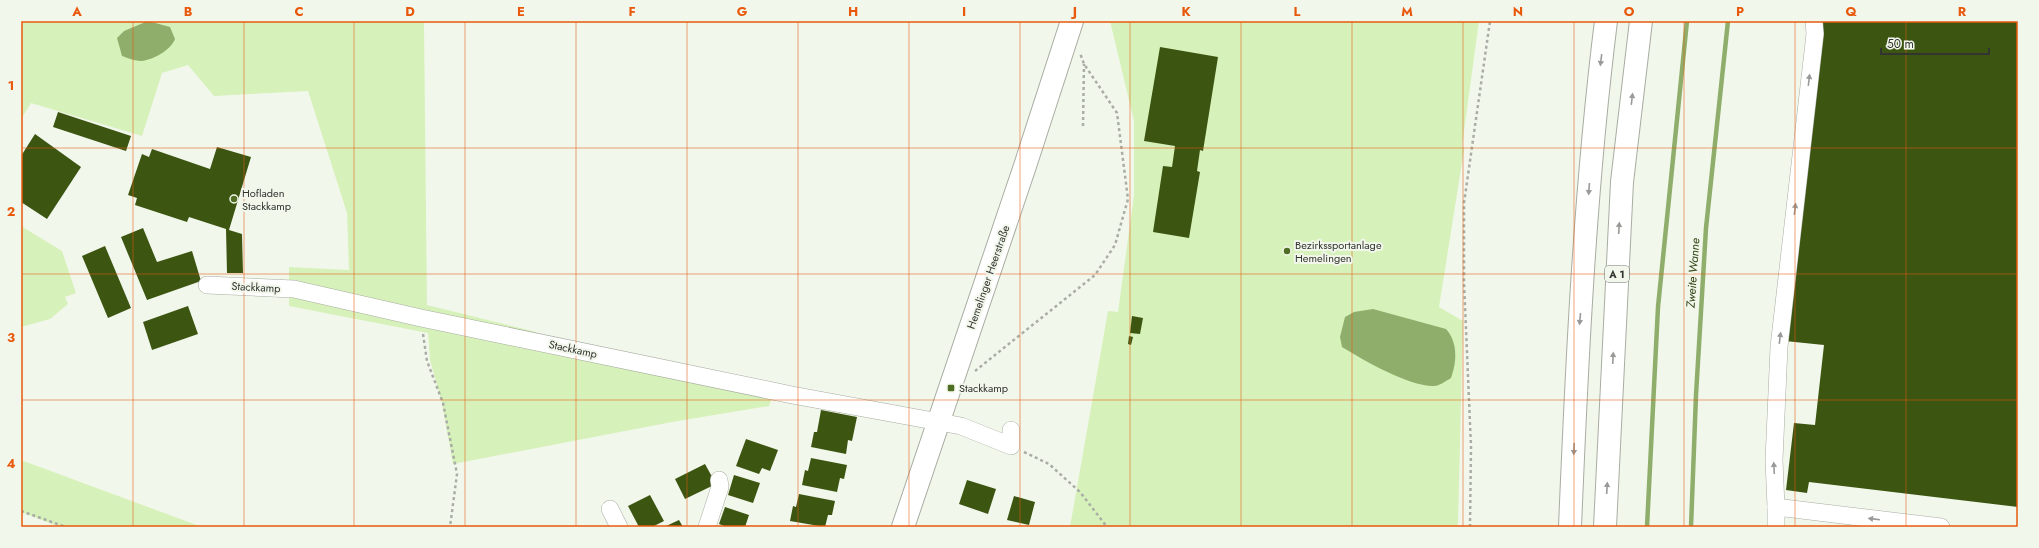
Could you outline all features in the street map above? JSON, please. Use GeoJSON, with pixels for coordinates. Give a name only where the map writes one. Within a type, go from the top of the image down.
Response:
{"type":"FeatureCollection","features":[{"type":"Feature","properties":{"kind":"main road"},"geometry":{"type":"LineString","coordinates":[[1570,527],[1578,344],[1589,191],[1606,21]]}},
{"type":"Feature","properties":{"kind":"main road","name":"A 1"},"geometry":{"type":"LineString","coordinates":[[1605,527],[1622,182],[1641,21]]}},
{"type":"Feature","properties":{"kind":"main road","name":"Hemelinger Heerstraße"},"geometry":{"type":"LineString","coordinates":[[903,527],[1071,24]]}},
{"type":"Feature","properties":{"kind":"street"},"geometry":{"type":"LineString","coordinates":[[1776,527],[1774,460],[1779,347],[1815,34],[1814,21]]}},
{"type":"Feature","properties":{"kind":"street","name":"Stackkamp"},"geometry":{"type":"LineString","coordinates":[[207,285],[294,289],[421,318],[792,395],[961,426],[1011,438]]}},
{"type":"Feature","properties":{"kind":"street"},"geometry":{"type":"LineString","coordinates":[[707,527],[720,487],[719,480]]}},
{"type":"Feature","properties":{"kind":"street"},"geometry":{"type":"LineString","coordinates":[[1776,507],[1941,527]]}},
{"type":"Feature","properties":{"kind":"street"},"geometry":{"type":"LineString","coordinates":[[610,509],[619,527]]}},
{"type":"Feature","properties":{"kind":"path"},"geometry":{"type":"LineString","coordinates":[[1470,527],[1471,447],[1464,282],[1464,203],[1490,21]]}},
{"type":"Feature","properties":{"kind":"path"},"geometry":{"type":"LineString","coordinates":[[953,380],[964,379],[1095,275],[1115,245],[1128,199],[1117,113],[1084,64],[1071,24]]}},
{"type":"Feature","properties":{"kind":"path"},"geometry":{"type":"LineString","coordinates":[[1084,64],[1084,126]]}},
{"type":"Feature","properties":{"kind":"path"},"geometry":{"type":"LineString","coordinates":[[421,318],[427,361],[443,403],[457,474],[450,527]]}},
{"type":"Feature","properties":{"kind":"path"},"geometry":{"type":"LineString","coordinates":[[1011,438],[1049,464],[1080,492],[1107,527]]}},
{"type":"Feature","properties":{"kind":"path"},"geometry":{"type":"LineString","coordinates":[[21,511],[66,527]]}},
{"type":"Feature","properties":{"kind":"shaded area"},"geometry":{"type":"Polygon","coordinates":[[[21,21],[424,21],[427,305],[536,332],[534,347],[773,394],[769,406],[672,422],[453,464],[442,403],[430,360],[428,333],[289,306],[289,267],[349,270],[347,213],[308,91],[214,96],[188,65],[162,73],[142,136],[31,103],[21,119],[21,21]]]}},
{"type":"Feature","properties":{"kind":"shaded area"},"geometry":{"type":"Polygon","coordinates":[[[148,21],[170,27],[175,39],[173,43],[166,51],[146,60],[141,61],[122,56],[117,38],[124,31],[148,21]]]}},
{"type":"Feature","properties":{"kind":"shaded area","name":"Bezirkssportanlage Hemelingen"},"geometry":{"type":"Polygon","coordinates":[[[1110,21],[1479,21],[1462,146],[1464,150],[1439,307],[1463,321],[1457,527],[1070,527],[1108,311],[1118,312],[1134,195],[1134,121],[1110,21]]]}},
{"type":"Feature","properties":{"kind":"shaded area"},"geometry":{"type":"Polygon","coordinates":[[[21,226],[62,251],[76,293],[65,297],[68,304],[50,319],[21,327],[21,226]]]}},
{"type":"Feature","properties":{"kind":"shaded area"},"geometry":{"type":"Polygon","coordinates":[[[1373,309],[1446,329],[1453,340],[1455,352],[1451,378],[1436,386],[1412,382],[1387,372],[1342,347],[1340,337],[1345,317],[1354,312],[1373,309]]]}},
{"type":"Feature","properties":{"kind":"shaded area"},"geometry":{"type":"Polygon","coordinates":[[[21,460],[202,527],[60,527],[21,512],[21,460]]]}},
{"type":"Feature","properties":{"kind":"building"},"geometry":{"type":"Polygon","coordinates":[[[1823,21],[2018,21],[2018,507],[1809,482],[1807,493],[1786,490],[1794,423],[1815,425],[1824,345],[1785,341],[1823,21]]]}},
{"type":"Feature","properties":{"kind":"building"},"geometry":{"type":"Polygon","coordinates":[[[1160,47],[1218,57],[1203,151],[1200,150],[1197,171],[1200,172],[1189,238],[1153,232],[1163,166],[1172,167],[1175,146],[1144,141],[1160,47]]]}},
{"type":"Feature","properties":{"kind":"building"},"geometry":{"type":"Polygon","coordinates":[[[58,112],[131,136],[126,151],[53,127],[58,112]]]}},
{"type":"Feature","properties":{"kind":"building"},"geometry":{"type":"Polygon","coordinates":[[[35,134],[81,167],[47,219],[21,202],[21,156],[35,134]]]}},
{"type":"Feature","properties":{"kind":"building"},"geometry":{"type":"Polygon","coordinates":[[[217,147],[251,157],[229,230],[242,234],[243,273],[227,273],[226,229],[189,217],[187,222],[135,205],[137,198],[128,195],[142,154],[149,157],[152,149],[210,169],[217,147]]]}},
{"type":"Feature","properties":{"kind":"building"},"geometry":{"type":"Polygon","coordinates":[[[143,228],[157,262],[192,251],[201,281],[147,300],[121,237],[143,228]]]}},
{"type":"Feature","properties":{"kind":"building"},"geometry":{"type":"Polygon","coordinates":[[[105,246],[131,308],[108,318],[82,256],[105,246]]]}},
{"type":"Feature","properties":{"kind":"building"},"geometry":{"type":"Polygon","coordinates":[[[188,306],[198,334],[152,350],[143,322],[188,306]]]}},
{"type":"Feature","properties":{"kind":"building"},"geometry":{"type":"Polygon","coordinates":[[[1132,316],[1143,318],[1140,334],[1130,333],[1132,316]]]}},
{"type":"Feature","properties":{"kind":"building"},"geometry":{"type":"Polygon","coordinates":[[[1129,336],[1133,337],[1131,345],[1128,344],[1129,336]]]}},
{"type":"Feature","properties":{"kind":"building"},"geometry":{"type":"Polygon","coordinates":[[[821,410],[857,417],[852,441],[848,440],[846,454],[811,447],[814,432],[817,432],[821,410]]]}},
{"type":"Feature","properties":{"kind":"building"},"geometry":{"type":"Polygon","coordinates":[[[746,439],[778,450],[770,471],[762,468],[759,474],[736,466],[746,439]]]}},
{"type":"Feature","properties":{"kind":"building"},"geometry":{"type":"Polygon","coordinates":[[[811,458],[847,465],[844,479],[840,478],[837,492],[802,485],[805,470],[808,471],[811,458]]]}},
{"type":"Feature","properties":{"kind":"building"},"geometry":{"type":"Polygon","coordinates":[[[705,464],[716,484],[685,499],[675,479],[705,464]]]}},
{"type":"Feature","properties":{"kind":"building"},"geometry":{"type":"Polygon","coordinates":[[[734,475],[760,483],[753,503],[728,495],[734,475]]]}},
{"type":"Feature","properties":{"kind":"building"},"geometry":{"type":"Polygon","coordinates":[[[967,480],[996,489],[988,514],[959,504],[967,480]]]}},
{"type":"Feature","properties":{"kind":"building"},"geometry":{"type":"Polygon","coordinates":[[[799,494],[835,501],[832,515],[828,515],[825,527],[790,521],[793,506],[796,507],[799,494]]]}},
{"type":"Feature","properties":{"kind":"building"},"geometry":{"type":"Polygon","coordinates":[[[650,495],[664,521],[652,527],[639,527],[628,506],[650,495]]]}},
{"type":"Feature","properties":{"kind":"building"},"geometry":{"type":"Polygon","coordinates":[[[1014,496],[1035,502],[1029,525],[1007,520],[1014,496]]]}},
{"type":"Feature","properties":{"kind":"building"},"geometry":{"type":"Polygon","coordinates":[[[725,507],[749,515],[745,527],[727,527],[719,524],[725,507]]]}},
{"type":"Feature","properties":{"kind":"building"},"geometry":{"type":"Polygon","coordinates":[[[679,520],[683,527],[664,527],[679,520]]]}},
{"type":"Feature","properties":{"kind":"waterway"},"geometry":{"type":"LineString","coordinates":[[1647,527],[1658,307],[1687,21]]}},
{"type":"Feature","properties":{"kind":"waterway","name":"Zweite Wanne"},"geometry":{"type":"LineString","coordinates":[[1691,527],[1696,395],[1706,228],[1728,21]]}},
{"type":"Feature","properties":{"kind":"place","name":"Hofladen Stackkamp"},"geometry":{"type":"Point","coordinates":[234,199]}},
{"type":"Feature","properties":{"kind":"place","name":"Bezirkssportanlage Hemelingen"},"geometry":{"type":"Point","coordinates":[1287,251]}},
{"type":"Feature","properties":{"kind":"place","name":"Stackkamp"},"geometry":{"type":"Point","coordinates":[951,388]}}]}
